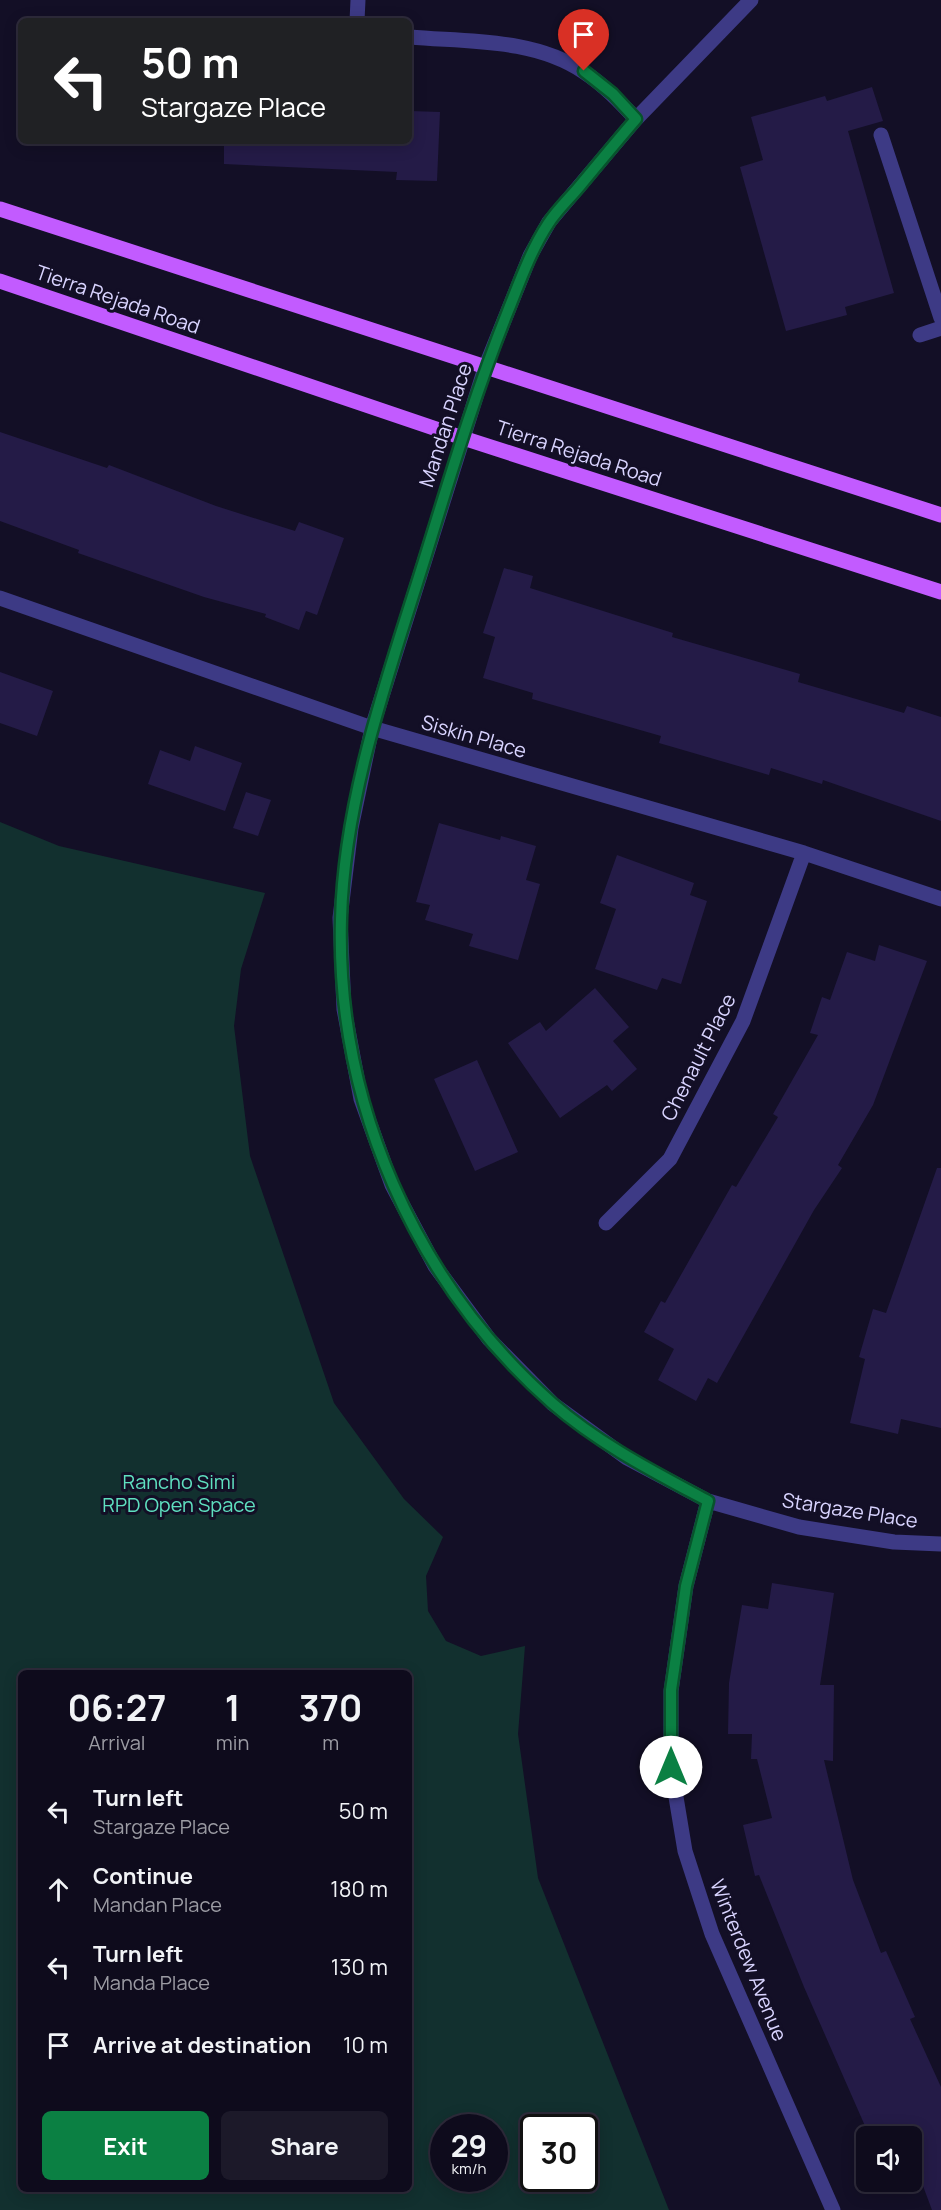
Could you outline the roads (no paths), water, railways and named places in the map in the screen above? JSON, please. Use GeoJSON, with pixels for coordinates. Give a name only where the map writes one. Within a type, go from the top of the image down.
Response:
{"type":"FeatureCollection","features":[{"type":"Feature","properties":{"kind":"main road"},"geometry":{"type":"LineString","coordinates":[[0,209],[941,515]]}},
{"type":"Feature","properties":{"kind":"main road","name":"Tierra Rejada Road"},"geometry":{"type":"LineString","coordinates":[[0,281],[463,438],[941,592]]}},
{"type":"Feature","properties":{"kind":"street"},"geometry":{"type":"LineString","coordinates":[[357,18],[358,0]]}},
{"type":"Feature","properties":{"kind":"street","name":"Mandan Place"},"geometry":{"type":"LineString","coordinates":[[372,728],[485,368],[530,256],[549,222],[636,119],[751,0]]}},
{"type":"Feature","properties":{"kind":"street"},"geometry":{"type":"LineString","coordinates":[[412,37],[516,46],[551,55],[584,71],[613,94],[636,119]]}},
{"type":"Feature","properties":{"kind":"street"},"geometry":{"type":"LineString","coordinates":[[881,135],[935,280],[941,318]]}},
{"type":"Feature","properties":{"kind":"street"},"geometry":{"type":"LineString","coordinates":[[920,335],[941,328]]}},
{"type":"Feature","properties":{"kind":"street","name":"Siskin Place"},"geometry":{"type":"LineString","coordinates":[[0,598],[372,728],[804,853],[941,899]]}},
{"type":"Feature","properties":{"kind":"street","name":"Stargaze Place"},"geometry":{"type":"LineString","coordinates":[[372,728],[351,828],[340,918],[344,1010],[361,1099],[392,1185],[435,1266],[482,1330],[553,1404],[627,1458],[708,1501],[800,1527],[894,1542],[941,1545]]}},
{"type":"Feature","properties":{"kind":"street","name":"Chenault Place"},"geometry":{"type":"LineString","coordinates":[[606,1223],[670,1159],[743,1021],[804,853]]}},
{"type":"Feature","properties":{"kind":"street","name":"Winterdew Avenue"},"geometry":{"type":"LineString","coordinates":[[708,1501],[686,1586],[671,1690],[671,1767],[685,1851],[712,1934],[833,2210]]}},
{"type":"Feature","properties":{"kind":"park label","name":"Rancho Simi RPD Open Space"},"geometry":{"type":"Point","coordinates":[179,1492]}}]}
